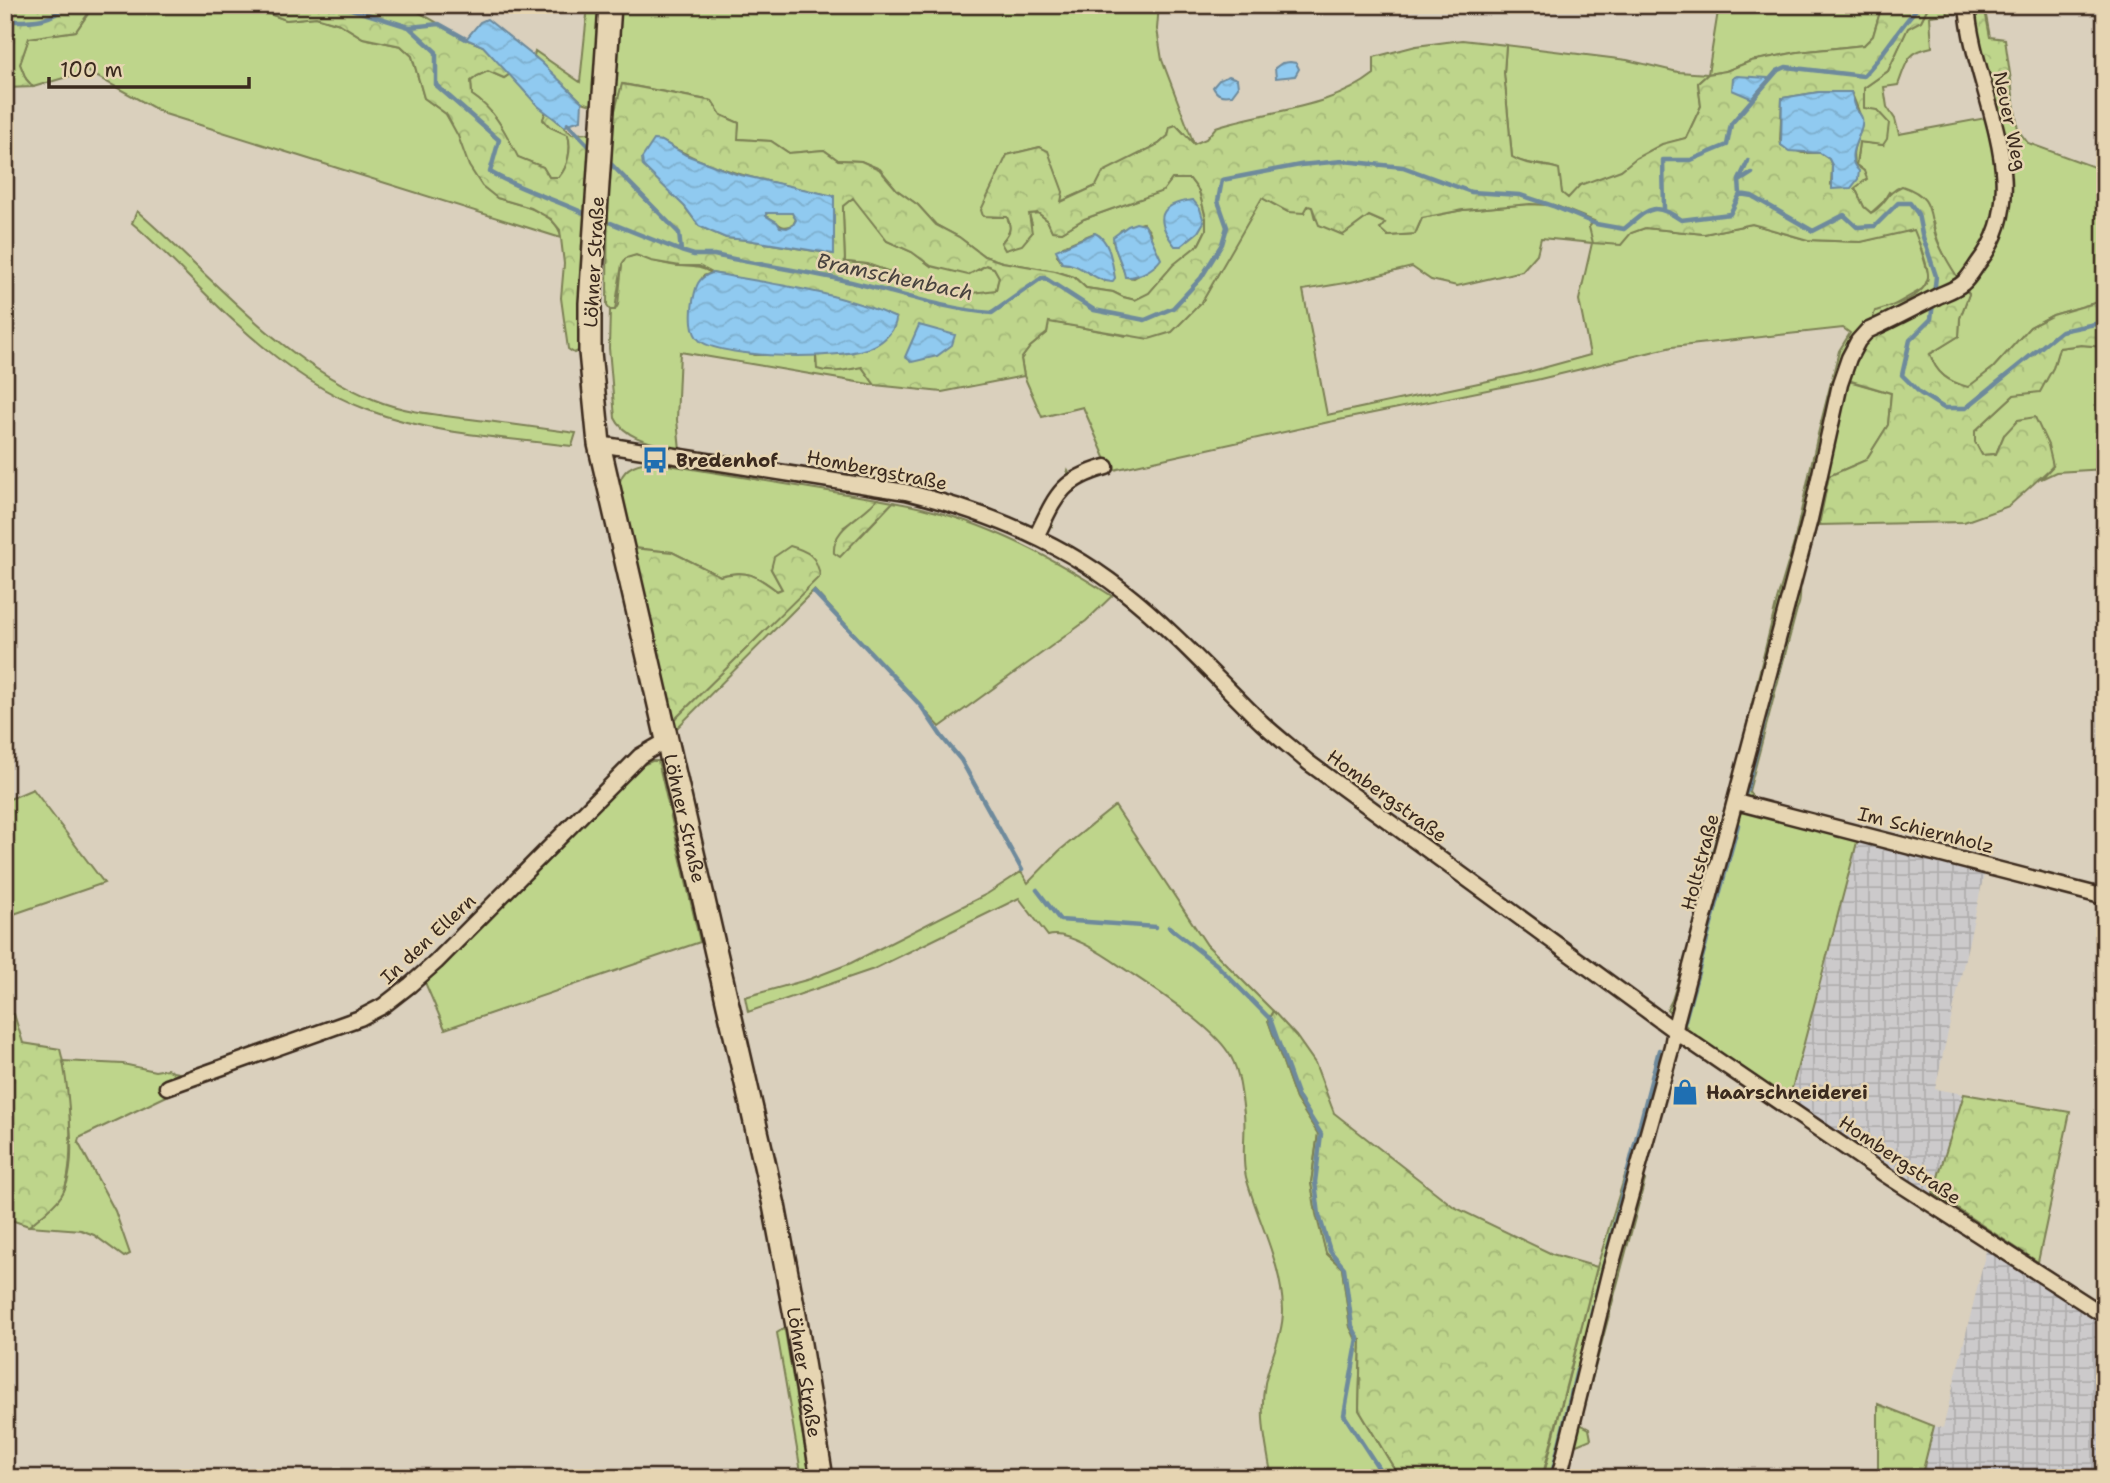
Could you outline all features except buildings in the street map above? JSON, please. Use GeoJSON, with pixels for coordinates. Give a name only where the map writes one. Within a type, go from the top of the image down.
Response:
{"type":"FeatureCollection","features":[{"type":"Feature","properties":{"kind":"main road","name":"Löhner Straße"},"geometry":{"type":"LineString","coordinates":[[610,5],[590,316],[593,395],[599,444],[774,1205],[822,1478]]}},
{"type":"Feature","properties":{"kind":"street","name":"Neuer Weg"},"geometry":{"type":"LineString","coordinates":[[1932,299],[1962,284],[1985,255],[1996,234],[2005,198],[1998,140],[1968,27],[1967,5]]}},
{"type":"Feature","properties":{"kind":"street","name":"Holtstraße"},"geometry":{"type":"LineString","coordinates":[[1559,1478],[1610,1270],[1810,519],[1840,384],[1849,358],[1867,331],[1932,299]]}},
{"type":"Feature","properties":{"kind":"street","name":"Hombergstraße"},"geometry":{"type":"LineString","coordinates":[[599,444],[906,492],[947,502],[1036,537],[1080,561],[1160,622],[1262,723],[1309,763],[1675,1031],[1884,1173],[2105,1316]]}},
{"type":"Feature","properties":{"kind":"street"},"geometry":{"type":"LineString","coordinates":[[1036,537],[1052,504],[1069,482],[1106,467]]}},
{"type":"Feature","properties":{"kind":"street","name":"In den Ellern"},"geometry":{"type":"LineString","coordinates":[[167,1087],[330,1030],[383,1006],[436,962],[640,756],[666,741]]}},
{"type":"Feature","properties":{"kind":"street","name":"Im Schiernholz"},"geometry":{"type":"LineString","coordinates":[[1736,802],[2105,897]]}},
{"type":"Feature","properties":{"kind":"shaded area"},"geometry":{"type":"Polygon","coordinates":[[[1858,839],[1985,871],[1935,1089],[1964,1094],[1932,1194],[1789,1100],[1858,839]]]}},
{"type":"Feature","properties":{"kind":"shaded area"},"geometry":{"type":"Polygon","coordinates":[[[1987,1247],[2105,1322],[2105,1478],[1921,1478],[1934,1426],[1943,1428],[1987,1247]]]}},
{"type":"Feature","properties":{"kind":"green space"},"geometry":{"type":"Polygon","coordinates":[[[5,5],[94,5],[76,31],[29,38],[20,64],[26,79],[33,87],[5,88],[5,5]]]}},
{"type":"Feature","properties":{"kind":"green space"},"geometry":{"type":"Polygon","coordinates":[[[94,5],[250,7],[286,20],[316,17],[340,24],[363,38],[401,46],[412,56],[424,98],[446,114],[497,198],[536,210],[553,222],[559,229],[561,238],[165,114],[87,71],[33,87],[26,79],[20,64],[29,37],[76,31],[94,5]]]}},
{"type":"Feature","properties":{"kind":"green space"},"geometry":{"type":"Polygon","coordinates":[[[228,5],[406,5],[483,46],[510,74],[504,78],[488,71],[477,76],[471,81],[472,95],[494,115],[518,157],[543,167],[549,177],[559,177],[562,173],[569,151],[568,135],[550,127],[543,119],[546,111],[572,134],[590,133],[578,351],[574,353],[568,349],[561,298],[564,264],[560,230],[551,219],[531,208],[497,198],[482,186],[469,166],[446,114],[424,98],[412,56],[401,46],[363,38],[340,24],[316,17],[286,20],[251,7],[228,5]]]}},
{"type":"Feature","properties":{"kind":"green space"},"geometry":{"type":"Polygon","coordinates":[[[588,5],[1159,5],[1157,29],[1162,60],[1194,144],[1176,125],[1171,127],[1168,136],[1159,144],[1096,186],[1060,202],[1040,147],[1007,155],[993,217],[1007,217],[1009,221],[1009,231],[1001,243],[1032,224],[1029,214],[1038,213],[1047,220],[1052,230],[1062,232],[1084,219],[1162,191],[1172,179],[1190,179],[1199,191],[1206,218],[1206,230],[1199,244],[1149,294],[1135,300],[1113,292],[1086,288],[1074,277],[1055,271],[1002,262],[984,256],[959,237],[936,225],[918,205],[897,190],[880,169],[861,161],[838,160],[824,150],[789,153],[771,141],[737,139],[739,123],[721,115],[712,101],[623,84],[608,137],[607,228],[585,218],[592,105],[582,102],[534,56],[535,51],[580,82],[588,5]],[[1143,223],[1121,230],[1113,242],[1126,277],[1134,278],[1156,265],[1150,232],[1143,223]],[[1094,233],[1063,246],[1057,255],[1062,263],[1077,265],[1104,281],[1106,247],[1104,241],[1094,233]]]}},
{"type":"Feature","properties":{"kind":"green space"},"geometry":{"type":"Polygon","coordinates":[[[1719,5],[1882,5],[1873,36],[1864,45],[1798,52],[1751,61],[1726,71],[1708,74],[1719,5]]]}},
{"type":"Feature","properties":{"kind":"green space"},"geometry":{"type":"Polygon","coordinates":[[[1882,5],[1929,5],[1921,21],[1908,28],[1888,71],[1864,88],[1864,108],[1877,110],[1889,123],[1887,139],[1883,145],[1859,142],[1856,165],[1864,171],[1867,179],[1855,188],[1864,207],[1871,213],[1902,186],[1921,196],[1929,208],[1941,249],[1969,294],[1960,318],[1959,336],[1930,354],[1940,372],[1949,380],[1968,387],[1993,368],[2030,327],[2053,315],[2105,300],[2105,347],[2081,345],[2059,348],[2053,368],[2040,392],[2014,395],[1975,431],[1975,442],[1982,455],[1996,454],[2004,435],[2018,420],[2035,417],[2048,445],[2053,466],[2009,506],[1964,522],[1819,525],[1829,476],[1866,460],[1888,425],[1891,393],[1848,380],[1853,359],[1876,320],[1873,318],[1875,311],[1907,300],[1926,284],[1927,267],[1914,230],[1861,242],[1808,240],[1752,224],[1704,234],[1645,228],[1631,233],[1621,245],[1593,243],[1589,227],[1594,221],[1554,205],[1530,204],[1463,210],[1422,218],[1415,234],[1388,236],[1380,229],[1385,223],[1369,216],[1343,235],[1319,225],[1312,207],[1308,206],[1304,213],[1288,212],[1262,198],[1202,302],[1172,332],[1149,339],[1049,322],[1047,333],[1030,347],[1021,359],[1024,376],[942,392],[875,385],[862,367],[833,371],[817,369],[816,355],[848,353],[896,318],[831,296],[712,273],[699,266],[651,261],[636,255],[626,258],[622,264],[615,310],[610,310],[607,306],[608,137],[622,84],[712,101],[721,115],[739,123],[738,139],[771,141],[789,153],[824,150],[838,160],[861,161],[879,169],[897,190],[918,205],[936,225],[959,237],[984,256],[1002,262],[1055,271],[1074,277],[1086,288],[1113,292],[1135,300],[1149,293],[1173,265],[1199,244],[1206,230],[1206,218],[1199,191],[1190,179],[1172,179],[1163,191],[1084,219],[1062,232],[1052,231],[1047,220],[1038,213],[1029,214],[1032,233],[1022,245],[1005,250],[1001,243],[1009,231],[1007,217],[983,216],[981,210],[1007,155],[1040,147],[1048,151],[1063,192],[1061,202],[1096,186],[1103,172],[1159,144],[1168,136],[1170,127],[1176,125],[1194,144],[1206,139],[1216,127],[1318,102],[1357,86],[1374,74],[1374,57],[1416,46],[1462,40],[1506,45],[1504,73],[1512,157],[1523,162],[1559,169],[1562,193],[1568,198],[1580,185],[1621,170],[1636,158],[1662,144],[1686,138],[1701,106],[1698,83],[1708,74],[1726,71],[1751,61],[1798,52],[1864,45],[1873,36],[1882,5]],[[1819,92],[1782,98],[1780,140],[1781,145],[1802,153],[1820,153],[1829,159],[1832,165],[1831,184],[1855,167],[1853,153],[1862,121],[1851,92],[1819,92]],[[662,141],[685,207],[699,226],[726,238],[833,254],[834,196],[724,169],[662,141]],[[853,198],[843,206],[845,262],[867,264],[957,295],[996,290],[999,277],[994,268],[986,265],[968,275],[931,266],[912,252],[887,241],[853,198]]]}},
{"type":"Feature","properties":{"kind":"green space"},"geometry":{"type":"Polygon","coordinates":[[[1929,5],[1948,5],[1947,14],[1930,16],[1932,47],[1912,55],[1898,85],[1884,87],[1887,107],[1895,119],[1899,134],[1991,117],[2005,144],[2018,130],[2028,143],[2105,171],[2105,300],[2053,315],[2030,327],[1993,368],[1968,388],[1944,376],[1930,354],[1959,336],[1960,318],[1969,294],[1942,250],[1933,221],[1889,192],[1871,213],[1864,207],[1855,188],[1861,183],[1864,171],[1856,165],[1859,142],[1883,145],[1864,108],[1864,88],[1888,71],[1908,27],[1921,21],[1929,5]]]}},
{"type":"Feature","properties":{"kind":"green space"},"geometry":{"type":"Polygon","coordinates":[[[1948,5],[1984,5],[1990,37],[2005,39],[2018,130],[2005,145],[1969,11],[1947,14],[1948,5]]]}},
{"type":"Feature","properties":{"kind":"green space"},"geometry":{"type":"Polygon","coordinates":[[[1506,45],[1627,60],[1678,72],[1708,74],[1698,83],[1701,106],[1686,138],[1652,150],[1609,178],[1568,198],[1562,194],[1558,169],[1512,157],[1504,73],[1506,45]]]}},
{"type":"Feature","properties":{"kind":"green space"},"geometry":{"type":"Polygon","coordinates":[[[488,71],[504,78],[510,74],[538,106],[546,111],[543,120],[550,127],[568,135],[568,157],[559,177],[549,177],[543,167],[517,157],[494,115],[472,95],[471,81],[488,71]]]}},
{"type":"Feature","properties":{"kind":"green space"},"geometry":{"type":"Polygon","coordinates":[[[853,197],[887,241],[912,252],[931,266],[979,270],[986,265],[994,268],[999,276],[996,291],[957,295],[867,264],[845,262],[843,206],[853,197]]]}},
{"type":"Feature","properties":{"kind":"green space"},"geometry":{"type":"Polygon","coordinates":[[[1261,197],[1288,212],[1308,205],[1312,207],[1315,219],[1359,222],[1369,216],[1385,223],[1388,236],[1415,234],[1422,218],[1463,210],[1530,204],[1554,205],[1595,221],[1589,227],[1631,233],[1645,228],[1704,234],[1752,224],[1808,240],[1860,242],[1915,229],[1929,276],[1924,288],[1894,305],[1876,320],[1849,381],[1891,393],[1888,425],[1866,460],[1829,476],[1801,582],[1799,603],[1749,791],[1754,800],[1861,827],[1789,1100],[1688,1032],[1687,1027],[1667,1010],[1686,955],[1736,769],[1777,600],[1794,543],[1839,351],[1850,333],[1843,328],[1672,347],[1536,380],[1118,469],[1075,487],[1060,503],[1052,526],[1037,520],[1068,470],[1071,476],[1107,462],[1083,407],[1042,417],[1024,376],[1021,359],[1030,347],[1047,333],[1048,321],[1126,336],[1202,302],[1261,197]],[[1541,238],[1537,254],[1522,271],[1457,286],[1431,280],[1412,267],[1303,290],[1327,415],[1521,374],[1590,355],[1579,300],[1592,243],[1541,238]]]}},
{"type":"Feature","properties":{"kind":"green space"},"geometry":{"type":"Polygon","coordinates":[[[137,211],[249,316],[309,364],[341,384],[375,400],[409,410],[576,433],[572,446],[417,425],[368,410],[332,394],[282,361],[223,311],[132,223],[137,211]]]}},
{"type":"Feature","properties":{"kind":"green space"},"geometry":{"type":"Polygon","coordinates":[[[767,212],[792,213],[796,219],[789,227],[782,226],[766,216],[767,212]]]}},
{"type":"Feature","properties":{"kind":"green space"},"geometry":{"type":"Polygon","coordinates":[[[636,255],[669,265],[700,268],[712,273],[703,276],[693,308],[693,325],[700,340],[755,355],[816,355],[816,363],[840,371],[862,367],[875,385],[680,352],[677,420],[680,450],[634,436],[615,418],[609,348],[610,310],[615,310],[618,305],[622,264],[625,258],[636,255]]]}},
{"type":"Feature","properties":{"kind":"green space"},"geometry":{"type":"Polygon","coordinates":[[[2081,345],[2105,347],[2105,469],[2056,472],[2041,479],[2053,466],[2004,435],[1996,454],[1982,455],[1975,442],[1975,431],[2014,395],[2053,368],[2059,348],[2081,345]]]}},
{"type":"Feature","properties":{"kind":"green space"},"geometry":{"type":"Polygon","coordinates":[[[650,462],[877,499],[869,510],[844,527],[861,536],[893,502],[952,516],[1034,551],[1112,596],[1086,621],[940,727],[814,590],[674,731],[670,719],[677,717],[819,576],[771,569],[782,589],[777,591],[751,575],[737,573],[720,576],[672,552],[632,548],[619,485],[630,468],[650,462]]]}},
{"type":"Feature","properties":{"kind":"green space"},"geometry":{"type":"Polygon","coordinates":[[[877,499],[893,502],[840,557],[834,553],[838,536],[843,529],[877,499]]]}},
{"type":"Feature","properties":{"kind":"green space"},"geometry":{"type":"Polygon","coordinates":[[[790,546],[811,555],[820,576],[677,717],[670,719],[632,548],[672,552],[720,576],[737,573],[751,575],[777,591],[782,589],[771,569],[774,557],[790,546]]]}},
{"type":"Feature","properties":{"kind":"green space"},"geometry":{"type":"Polygon","coordinates":[[[631,759],[640,766],[658,761],[700,942],[445,1029],[424,980],[390,1006],[196,1082],[79,1138],[78,1142],[115,1211],[130,1254],[124,1257],[94,1235],[81,1230],[29,1226],[58,1200],[67,1183],[71,1131],[63,1061],[123,1064],[155,1071],[167,1069],[184,1074],[375,1006],[419,971],[631,759]]]}},
{"type":"Feature","properties":{"kind":"green space"},"geometry":{"type":"Polygon","coordinates":[[[33,789],[104,883],[5,917],[5,801],[33,789]]]}},
{"type":"Feature","properties":{"kind":"green space"},"geometry":{"type":"Polygon","coordinates":[[[1115,806],[1207,945],[1273,1011],[1268,1020],[1296,1099],[1318,1133],[1311,1183],[1326,1253],[1342,1268],[1350,1327],[1361,1340],[1359,1410],[1400,1478],[1272,1478],[1264,1430],[1263,1395],[1281,1329],[1282,1293],[1274,1259],[1246,1177],[1244,1113],[1239,1081],[1232,1059],[1220,1042],[1167,998],[1090,947],[1067,937],[1048,936],[1019,898],[874,969],[748,1012],[745,997],[810,979],[851,963],[987,894],[1021,872],[1028,883],[1059,851],[1115,806]]]}},
{"type":"Feature","properties":{"kind":"green space"},"geometry":{"type":"Polygon","coordinates":[[[1273,1011],[1296,1036],[1315,1063],[1334,1113],[1454,1207],[1552,1254],[1597,1267],[1542,1478],[1400,1478],[1359,1410],[1361,1340],[1355,1338],[1350,1327],[1342,1268],[1326,1253],[1311,1183],[1318,1134],[1296,1099],[1268,1020],[1273,1011]]]}},
{"type":"Feature","properties":{"kind":"green space"},"geometry":{"type":"Polygon","coordinates":[[[14,1014],[23,1043],[60,1049],[70,1124],[69,1166],[61,1196],[29,1226],[5,1218],[5,1015],[14,1014]]]}},
{"type":"Feature","properties":{"kind":"green space"},"geometry":{"type":"Polygon","coordinates":[[[1964,1094],[2070,1112],[2038,1262],[1933,1193],[1964,1094]]]}},
{"type":"Feature","properties":{"kind":"green space"},"geometry":{"type":"Polygon","coordinates":[[[1626,1172],[1645,1180],[1580,1424],[1589,1429],[1591,1439],[1574,1446],[1566,1478],[1543,1478],[1597,1267],[1626,1172]]]}},
{"type":"Feature","properties":{"kind":"green space"},"geometry":{"type":"Polygon","coordinates":[[[783,1329],[810,1478],[802,1478],[777,1333],[783,1329]]]}},
{"type":"Feature","properties":{"kind":"green space"},"geometry":{"type":"Polygon","coordinates":[[[1878,1404],[1934,1426],[1921,1478],[1874,1478],[1878,1469],[1878,1404]]]}},
{"type":"Feature","properties":{"kind":"water"},"geometry":{"type":"Polygon","coordinates":[[[487,19],[541,62],[582,102],[581,120],[565,127],[538,106],[483,46],[466,39],[480,22],[487,19]]]}},
{"type":"Feature","properties":{"kind":"water"},"geometry":{"type":"Polygon","coordinates":[[[1290,62],[1296,63],[1299,69],[1295,76],[1276,78],[1275,68],[1290,62]]]}},
{"type":"Feature","properties":{"kind":"water"},"geometry":{"type":"Polygon","coordinates":[[[1229,76],[1237,79],[1238,87],[1232,95],[1218,94],[1213,87],[1219,80],[1229,76]]]}},
{"type":"Feature","properties":{"kind":"water"},"geometry":{"type":"Polygon","coordinates":[[[1733,78],[1768,78],[1769,81],[1753,99],[1732,90],[1733,78]]]}},
{"type":"Feature","properties":{"kind":"water"},"geometry":{"type":"Polygon","coordinates":[[[1819,92],[1851,92],[1862,118],[1861,131],[1852,158],[1859,171],[1858,179],[1851,188],[1832,189],[1832,165],[1829,159],[1820,153],[1789,151],[1781,145],[1782,98],[1819,92]]]}},
{"type":"Feature","properties":{"kind":"water"},"geometry":{"type":"Polygon","coordinates":[[[654,140],[662,141],[686,155],[736,174],[834,196],[834,254],[726,238],[699,226],[685,207],[643,166],[642,158],[654,140]],[[766,213],[766,216],[780,227],[787,228],[796,220],[792,213],[766,213]]]}},
{"type":"Feature","properties":{"kind":"water"},"geometry":{"type":"Polygon","coordinates":[[[1193,200],[1200,209],[1204,222],[1198,232],[1181,246],[1175,246],[1164,228],[1163,214],[1172,205],[1193,200]]]}},
{"type":"Feature","properties":{"kind":"water"},"geometry":{"type":"Polygon","coordinates":[[[1136,223],[1145,225],[1161,259],[1145,272],[1125,277],[1113,237],[1136,223]]]}},
{"type":"Feature","properties":{"kind":"water"},"geometry":{"type":"Polygon","coordinates":[[[1095,233],[1104,241],[1110,252],[1115,278],[1112,282],[1062,263],[1056,250],[1095,233]]]}},
{"type":"Feature","properties":{"kind":"water"},"geometry":{"type":"Polygon","coordinates":[[[712,273],[829,295],[896,318],[894,327],[889,335],[874,346],[839,354],[786,356],[714,347],[697,337],[692,317],[698,283],[712,273]]]}},
{"type":"Feature","properties":{"kind":"water"},"geometry":{"type":"Polygon","coordinates":[[[919,325],[955,335],[952,345],[937,356],[912,362],[905,357],[919,325]]]}},
{"type":"Feature","properties":{"kind":"waterway","name":"Bramschenbach"},"geometry":{"type":"LineString","coordinates":[[5,21],[46,18],[67,5]]}},
{"type":"Feature","properties":{"kind":"waterway","name":"Bramschenbach"},"geometry":{"type":"LineString","coordinates":[[306,5],[351,9],[409,27],[436,52],[436,85],[499,140],[490,172],[586,214]]}},
{"type":"Feature","properties":{"kind":"waterway"},"geometry":{"type":"LineString","coordinates":[[1664,209],[1663,160],[1691,160],[1727,145],[1731,124],[1777,71],[1786,67],[1863,76],[1920,5]]}},
{"type":"Feature","properties":{"kind":"waterway"},"geometry":{"type":"LineString","coordinates":[[410,27],[439,24],[466,39]]}},
{"type":"Feature","properties":{"kind":"waterway"},"geometry":{"type":"LineString","coordinates":[[568,124],[589,146]]}},
{"type":"Feature","properties":{"kind":"waterway"},"geometry":{"type":"LineString","coordinates":[[608,161],[679,233],[681,251]]}},
{"type":"Feature","properties":{"kind":"waterway","name":"Bramschenbach"},"geometry":{"type":"LineString","coordinates":[[611,223],[694,255],[714,255],[817,275],[974,311],[992,313],[1043,277],[1094,310],[1145,320],[1173,308],[1201,278],[1222,244],[1227,227],[1218,201],[1222,180],[1300,165],[1343,161],[1403,167],[1471,192],[1520,195],[1596,224],[1624,229],[1645,213],[1657,209],[1681,220],[1730,214],[1740,194],[1752,196],[1813,231],[1844,215],[1857,227],[1875,226],[1898,203],[1910,203],[1918,214],[1936,276],[1934,295]]}},
{"type":"Feature","properties":{"kind":"waterway"},"geometry":{"type":"LineString","coordinates":[[1740,194],[1739,180],[1748,161]]}},
{"type":"Feature","properties":{"kind":"waterway"},"geometry":{"type":"LineString","coordinates":[[1741,180],[1752,173]]}},
{"type":"Feature","properties":{"kind":"waterway","name":"Bramschenbach"},"geometry":{"type":"LineString","coordinates":[[1933,303],[1931,319],[1910,340],[1902,375],[1920,393],[1944,408],[1966,408],[2061,331],[2100,323],[2105,325]]}},
{"type":"Feature","properties":{"kind":"waterway"},"geometry":{"type":"LineString","coordinates":[[814,592],[921,706],[961,760],[1022,870]]}},
{"type":"Feature","properties":{"kind":"waterway"},"geometry":{"type":"LineString","coordinates":[[1746,793],[1793,609]]}},
{"type":"Feature","properties":{"kind":"waterway"},"geometry":{"type":"LineString","coordinates":[[1684,1024],[1738,825]]}},
{"type":"Feature","properties":{"kind":"waterway"},"geometry":{"type":"LineString","coordinates":[[1037,890],[1060,920],[1156,927]]}},
{"type":"Feature","properties":{"kind":"waterway"},"geometry":{"type":"LineString","coordinates":[[1169,927],[1216,964],[1270,1019],[1298,1097],[1321,1134],[1315,1182],[1319,1215],[1330,1251],[1344,1268],[1352,1326],[1358,1338],[1344,1415],[1385,1478]]}},
{"type":"Feature","properties":{"kind":"waterway"},"geometry":{"type":"LineString","coordinates":[[1591,1315],[1659,1050]]}},
{"type":"Feature","properties":{"kind":"waterway"},"geometry":{"type":"LineString","coordinates":[[1551,1478],[1577,1370]]}},
{"type":"Feature","properties":{"kind":"place","name":"Bredenhof"},"geometry":{"type":"Point","coordinates":[655,460]}},
{"type":"Feature","properties":{"kind":"place","name":"Haarschneiderei"},"geometry":{"type":"Point","coordinates":[1685,1092]}}]}
